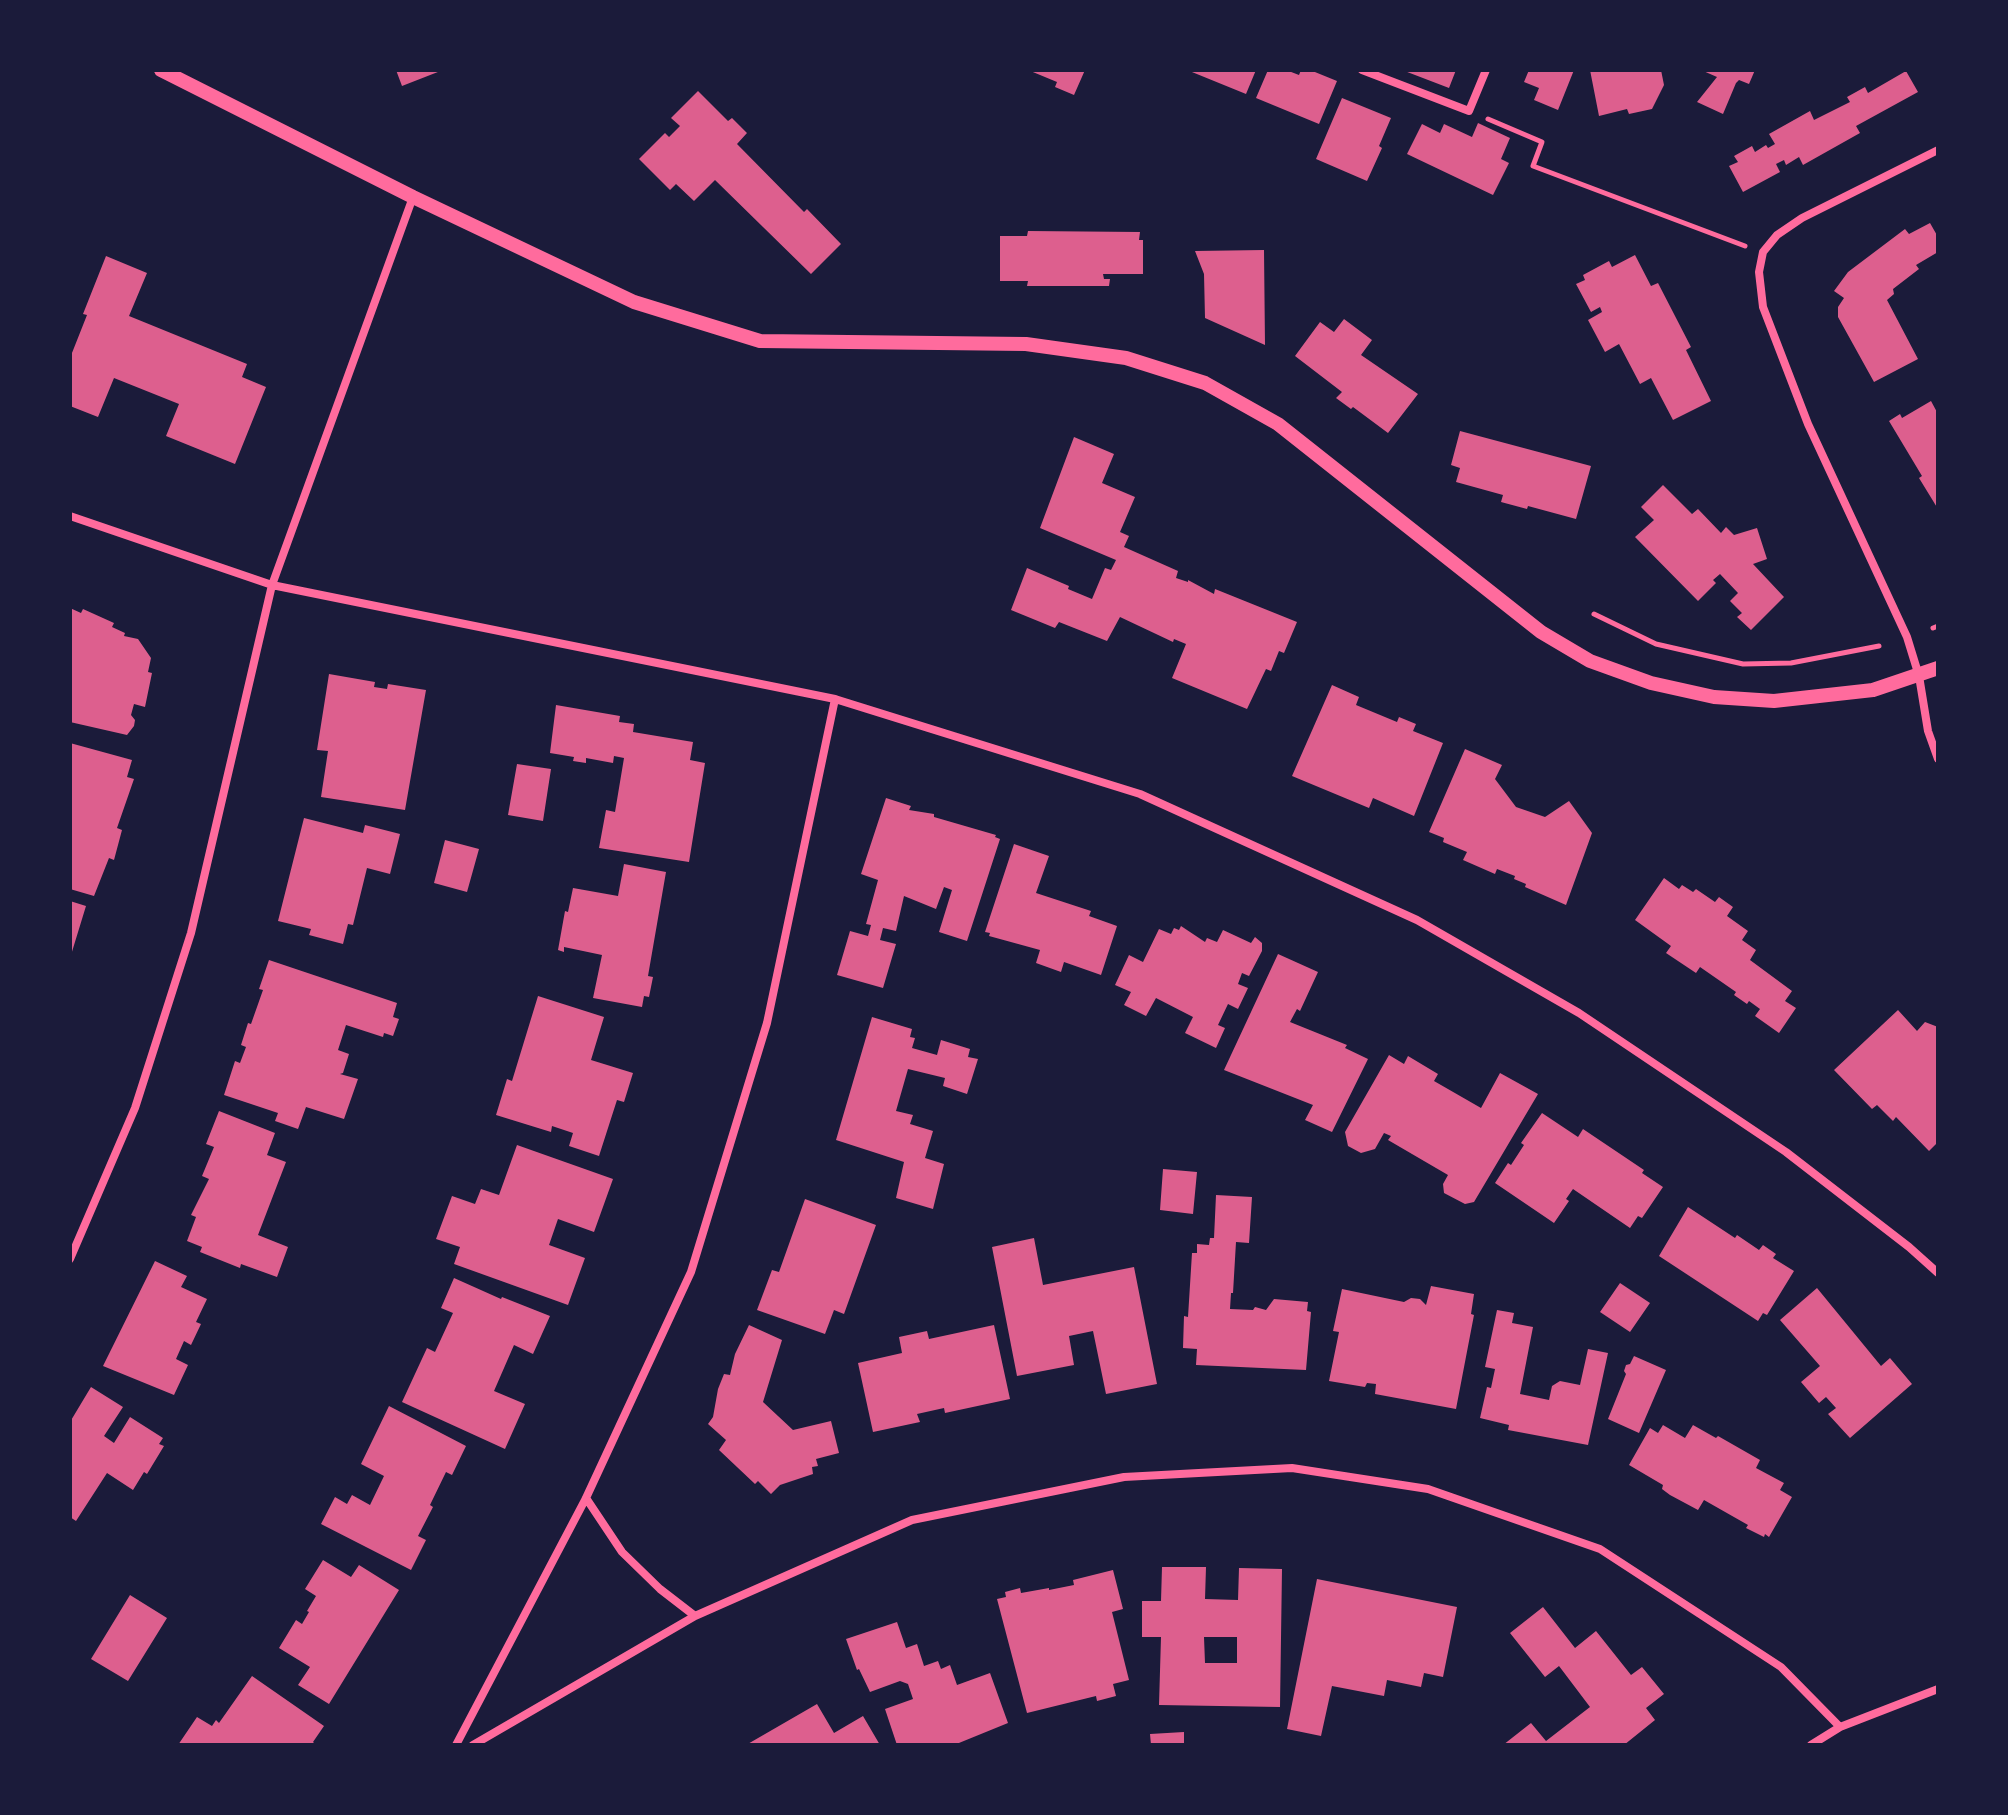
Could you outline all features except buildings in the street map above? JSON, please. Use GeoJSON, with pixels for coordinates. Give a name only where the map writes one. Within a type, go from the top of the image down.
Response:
{"type":"FeatureCollection","features":[{"type":"Feature","properties":{"kind":"street"},"geometry":{"type":"LineString","coordinates":[[161,70],[413,197],[634,302],[760,341],[1026,344],[1126,358],[1205,383],[1278,424],[1541,632],[1590,661],[1651,683],[1714,697],[1774,701],[1873,690],[1938,668]]}},
{"type":"Feature","properties":{"kind":"street"},"geometry":{"type":"LineString","coordinates":[[1362,70],[1469,111],[1486,70]]}},
{"type":"Feature","properties":{"kind":"street"},"geometry":{"type":"LineString","coordinates":[[1938,150],[1802,218],[1777,235],[1763,252],[1759,272],[1763,307],[1808,424],[1900,620],[1919,676],[1928,731],[1938,759]]}},
{"type":"Feature","properties":{"kind":"street"},"geometry":{"type":"LineString","coordinates":[[70,1259],[135,1108],[191,933],[272,585],[413,197]]}},
{"type":"Feature","properties":{"kind":"street"},"geometry":{"type":"LineString","coordinates":[[70,516],[272,585],[835,699],[1140,794],[1417,920],[1579,1013],[1786,1152],[1938,1273]]}},
{"type":"Feature","properties":{"kind":"street"},"geometry":{"type":"LineString","coordinates":[[456,1745],[586,1498],[691,1272],[767,1023],[835,699]]}},
{"type":"Feature","properties":{"kind":"street"},"geometry":{"type":"LineString","coordinates":[[473,1745],[695,1616],[912,1520],[1124,1477],[1292,1468],[1428,1489],[1600,1549],[1781,1667],[1840,1727]]}},
{"type":"Feature","properties":{"kind":"street"},"geometry":{"type":"LineString","coordinates":[[586,1498],[622,1552],[660,1589],[695,1616]]}},
{"type":"Feature","properties":{"kind":"street"},"geometry":{"type":"LineString","coordinates":[[1811,1745],[1840,1727],[1938,1689]]}},
{"type":"Feature","properties":{"kind":"path"},"geometry":{"type":"LineString","coordinates":[[1469,111],[1542,142],[1533,166],[1763,252]]}},
{"type":"Feature","properties":{"kind":"path"},"geometry":{"type":"LineString","coordinates":[[1594,614],[1656,644],[1743,664],[1791,663],[1879,646]]}}]}
